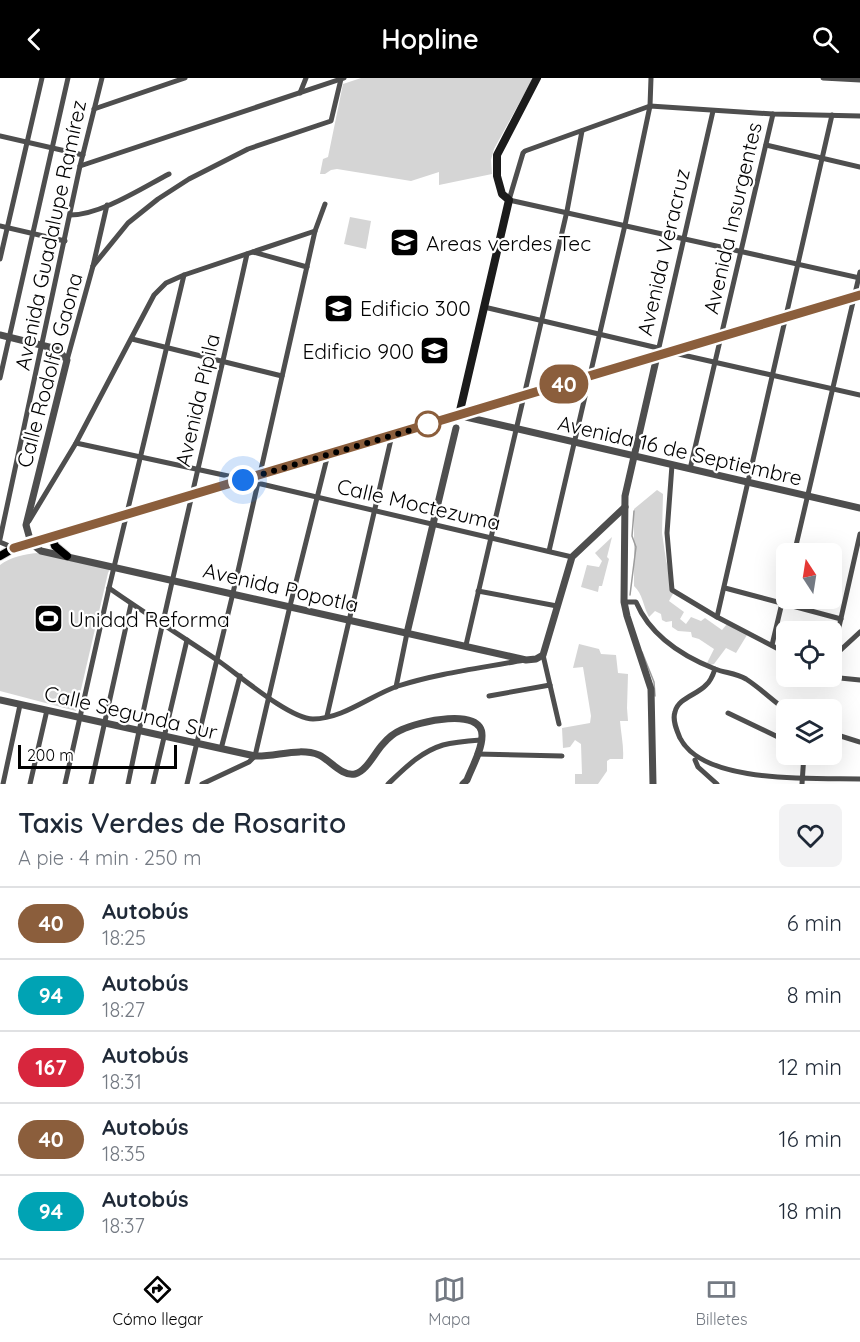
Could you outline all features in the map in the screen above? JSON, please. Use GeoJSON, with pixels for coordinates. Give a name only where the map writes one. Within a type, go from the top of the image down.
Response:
{"type":"FeatureCollection","features":[{"type":"Feature","properties":{"kind":"main road"},"geometry":{"type":"LineString","coordinates":[[462,416],[509,200],[502,195],[497,176],[497,155],[537,78]]}},
{"type":"Feature","properties":{"kind":"main road"},"geometry":{"type":"LineString","coordinates":[[0,556],[14,548],[243,480],[259,479],[328,454],[462,416],[658,352],[671,352],[857,296]]}},
{"type":"Feature","properties":{"kind":"main road"},"geometry":{"type":"LineString","coordinates":[[52,537],[55,546],[67,556]]}},
{"type":"Feature","properties":{"kind":"street"},"geometry":{"type":"LineString","coordinates":[[0,259],[42,78]]}},
{"type":"Feature","properties":{"kind":"street"},"geometry":{"type":"LineString","coordinates":[[0,378],[68,78]]}},
{"type":"Feature","properties":{"kind":"street","name":"Avenida Guadalupe Ramírez"},"geometry":{"type":"LineString","coordinates":[[0,540],[80,166],[102,78]]}},
{"type":"Feature","properties":{"kind":"street"},"geometry":{"type":"LineString","coordinates":[[94,109],[185,78]]}},
{"type":"Feature","properties":{"kind":"street"},"geometry":{"type":"LineString","coordinates":[[300,93],[306,78]]}},
{"type":"Feature","properties":{"kind":"street"},"geometry":{"type":"LineString","coordinates":[[80,166],[343,78]]}},
{"type":"Feature","properties":{"kind":"street"},"geometry":{"type":"LineString","coordinates":[[93,266],[128,223],[158,199],[189,179],[248,149],[331,121],[343,78]]}},
{"type":"Feature","properties":{"kind":"street"},"geometry":{"type":"LineString","coordinates":[[549,551],[625,225],[650,106],[651,78]]}},
{"type":"Feature","properties":{"kind":"street"},"geometry":{"type":"LineString","coordinates":[[823,78],[860,80]]}},
{"type":"Feature","properties":{"kind":"street"},"geometry":{"type":"LineString","coordinates":[[796,543],[832,388],[857,296],[859,276],[799,265],[567,211],[509,200],[525,151],[650,106],[773,114],[860,116]]}},
{"type":"Feature","properties":{"kind":"street","name":"Avenida Veracruz"},"geometry":{"type":"LineString","coordinates":[[653,784],[651,689],[624,602],[625,507],[633,457],[713,111]]}},
{"type":"Feature","properties":{"kind":"street","name":"Avenida Insurgentes"},"geometry":{"type":"LineString","coordinates":[[690,469],[773,114]]}},
{"type":"Feature","properties":{"kind":"street"},"geometry":{"type":"LineString","coordinates":[[717,617],[832,116]]}},
{"type":"Feature","properties":{"kind":"street"},"geometry":{"type":"LineString","coordinates":[[466,645],[567,211],[582,131]]}},
{"type":"Feature","properties":{"kind":"street"},"geometry":{"type":"LineString","coordinates":[[0,136],[83,155]]}},
{"type":"Feature","properties":{"kind":"street"},"geometry":{"type":"LineString","coordinates":[[766,145],[860,167]]}},
{"type":"Feature","properties":{"kind":"street"},"geometry":{"type":"LineString","coordinates":[[70,215],[85,213],[106,205],[169,174]]}},
{"type":"Feature","properties":{"kind":"street"},"geometry":{"type":"LineString","coordinates":[[187,784],[315,231],[325,204]]}},
{"type":"Feature","properties":{"kind":"street","name":"Calle Rodolfo Gaona"},"geometry":{"type":"LineString","coordinates":[[31,543],[26,525],[93,266],[106,205]]}},
{"type":"Feature","properties":{"kind":"street"},"geometry":{"type":"LineString","coordinates":[[0,226],[65,241]]}},
{"type":"Feature","properties":{"kind":"street"},"geometry":{"type":"LineString","coordinates":[[26,525],[76,443],[154,295],[166,283],[184,275],[315,231]]}},
{"type":"Feature","properties":{"kind":"street"},"geometry":{"type":"LineString","coordinates":[[249,253],[307,267]]}},
{"type":"Feature","properties":{"kind":"street","name":"Avenida Pípila"},"geometry":{"type":"LineString","coordinates":[[128,784],[162,623],[249,253]]}},
{"type":"Feature","properties":{"kind":"street"},"geometry":{"type":"LineString","coordinates":[[65,784],[184,275]]}},
{"type":"Feature","properties":{"kind":"street"},"geometry":{"type":"LineString","coordinates":[[484,308],[600,334],[658,352]]}},
{"type":"Feature","properties":{"kind":"street"},"geometry":{"type":"LineString","coordinates":[[0,335],[57,349],[67,360]]}},
{"type":"Feature","properties":{"kind":"street"},"geometry":{"type":"LineString","coordinates":[[132,339],[282,376]]}},
{"type":"Feature","properties":{"kind":"street"},"geometry":{"type":"LineString","coordinates":[[671,352],[860,395]]}},
{"type":"Feature","properties":{"kind":"street"},"geometry":{"type":"LineString","coordinates":[[396,687],[456,428],[462,416]]}},
{"type":"Feature","properties":{"kind":"street","name":"Avenida 16 de Septiembre"},"geometry":{"type":"LineString","coordinates":[[462,416],[860,508]]}},
{"type":"Feature","properties":{"kind":"street"},"geometry":{"type":"LineString","coordinates":[[327,716],[392,435]]}},
{"type":"Feature","properties":{"kind":"street"},"geometry":{"type":"LineString","coordinates":[[76,443],[243,480]]}},
{"type":"Feature","properties":{"kind":"street"},"geometry":{"type":"LineString","coordinates":[[202,784],[249,762],[255,756],[328,454]]}},
{"type":"Feature","properties":{"kind":"street"},"geometry":{"type":"LineString","coordinates":[[672,465],[667,533],[671,589],[679,596],[776,647]]}},
{"type":"Feature","properties":{"kind":"street","name":"Calle Moctezuma"},"geometry":{"type":"LineString","coordinates":[[259,479],[317,497],[572,557]]}},
{"type":"Feature","properties":{"kind":"street"},"geometry":{"type":"LineString","coordinates":[[559,724],[543,655],[557,606],[572,557],[625,507]]}},
{"type":"Feature","properties":{"kind":"street"},"geometry":{"type":"LineString","coordinates":[[802,609],[841,619],[860,534]]}},
{"type":"Feature","properties":{"kind":"street"},"geometry":{"type":"LineString","coordinates":[[0,540],[14,548]]}},
{"type":"Feature","properties":{"kind":"street","name":"Avenida Popotla"},"geometry":{"type":"LineString","coordinates":[[31,543],[41,551],[233,592],[526,660]]}},
{"type":"Feature","properties":{"kind":"street"},"geometry":{"type":"LineString","coordinates":[[109,588],[217,660],[269,698],[303,717],[312,719],[356,706],[396,687],[441,675],[543,655]]}},
{"type":"Feature","properties":{"kind":"street"},"geometry":{"type":"LineString","coordinates":[[725,588],[776,602]]}},
{"type":"Feature","properties":{"kind":"street"},"geometry":{"type":"LineString","coordinates":[[478,591],[557,606]]}},
{"type":"Feature","properties":{"kind":"street"},"geometry":{"type":"LineString","coordinates":[[624,602],[636,602],[650,625],[669,645],[681,653],[715,669],[746,679],[776,702]]}},
{"type":"Feature","properties":{"kind":"street"},"geometry":{"type":"LineString","coordinates":[[91,784],[131,603]]}},
{"type":"Feature","properties":{"kind":"street"},"geometry":{"type":"LineString","coordinates":[[772,645],[781,609]]}},
{"type":"Feature","properties":{"kind":"street"},"geometry":{"type":"LineString","coordinates":[[842,648],[860,632]]}},
{"type":"Feature","properties":{"kind":"street"},"geometry":{"type":"LineString","coordinates":[[153,784],[187,640]]}},
{"type":"Feature","properties":{"kind":"street"},"geometry":{"type":"LineString","coordinates":[[715,669],[709,683],[680,703],[674,712],[675,724],[683,747],[698,767],[717,784]]}},
{"type":"Feature","properties":{"kind":"street"},"geometry":{"type":"LineString","coordinates":[[220,750],[240,676]]}},
{"type":"Feature","properties":{"kind":"street"},"geometry":{"type":"LineString","coordinates":[[842,678],[860,680]]}},
{"type":"Feature","properties":{"kind":"street"},"geometry":{"type":"LineString","coordinates":[[489,696],[550,685]]}},
{"type":"Feature","properties":{"kind":"street","name":"Calle Segunda Sur"},"geometry":{"type":"LineString","coordinates":[[0,700],[255,756],[295,752],[312,753],[352,774],[362,771],[381,745],[392,735],[426,721],[462,719],[477,723],[480,726],[482,740]]}},
{"type":"Feature","properties":{"kind":"street"},"geometry":{"type":"LineString","coordinates":[[3,784],[20,705]]}},
{"type":"Feature","properties":{"kind":"street"},"geometry":{"type":"LineString","coordinates":[[30,784],[47,710]]}},
{"type":"Feature","properties":{"kind":"street"},"geometry":{"type":"LineString","coordinates":[[728,713],[776,736]]}},
{"type":"Feature","properties":{"kind":"street"},"geometry":{"type":"LineString","coordinates":[[842,736],[860,742]]}},
{"type":"Feature","properties":{"kind":"street"},"geometry":{"type":"LineString","coordinates":[[387,784],[413,760],[431,750],[443,745],[482,740],[467,780],[463,784]]}},
{"type":"Feature","properties":{"kind":"street"},"geometry":{"type":"LineString","coordinates":[[477,754],[562,756]]}},
{"type":"Feature","properties":{"kind":"street"},"geometry":{"type":"LineString","coordinates":[[694,759],[716,771],[733,775],[802,782],[860,779]]}},
{"type":"Feature","properties":{"kind":"street"},"geometry":{"type":"LineString","coordinates":[[802,782],[803,765]]}},
{"type":"Feature","properties":{"kind":"shaded area"},"geometry":{"type":"Polygon","coordinates":[[[361,78],[533,78],[494,149],[491,160],[492,174],[439,185],[439,172],[411,181],[337,169],[320,174],[323,159],[328,157],[343,84],[361,78]]]}},
{"type":"Feature","properties":{"kind":"shaded area"},"geometry":{"type":"Polygon","coordinates":[[[350,217],[371,221],[366,249],[344,244],[350,217]]]}},
{"type":"Feature","properties":{"kind":"shaded area"},"geometry":{"type":"Polygon","coordinates":[[[657,490],[663,494],[662,533],[674,592],[669,601],[684,612],[680,619],[686,624],[691,617],[701,621],[705,618],[722,630],[727,624],[747,635],[736,653],[726,648],[714,664],[707,663],[714,649],[692,637],[691,632],[678,631],[672,627],[672,621],[662,620],[661,614],[655,611],[649,617],[641,596],[634,586],[634,509],[657,490]]]}},
{"type":"Feature","properties":{"kind":"shaded area"},"geometry":{"type":"Polygon","coordinates":[[[612,537],[602,586],[599,586],[598,592],[581,587],[587,565],[599,567],[602,561],[595,553],[612,537]]]}},
{"type":"Feature","properties":{"kind":"shaded area","name":"Unidad Reforma"},"geometry":{"type":"Polygon","coordinates":[[[37,553],[110,569],[76,711],[0,691],[0,565],[18,556],[37,553]]]}},
{"type":"Feature","properties":{"kind":"shaded area"},"geometry":{"type":"Polygon","coordinates":[[[579,644],[599,649],[601,654],[616,655],[618,673],[628,674],[628,721],[620,721],[623,759],[607,761],[607,771],[598,784],[575,784],[575,774],[582,774],[581,744],[575,740],[570,747],[563,748],[562,728],[590,723],[591,716],[583,667],[573,668],[579,644]]]}},
{"type":"Feature","properties":{"kind":"waterway"},"geometry":{"type":"LineString","coordinates":[[630,595],[636,547],[632,536],[634,511]]}},
{"type":"Feature","properties":{"kind":"waterway"},"geometry":{"type":"LineString","coordinates":[[642,652],[654,682],[655,696]]}},
{"type":"Feature","properties":{"kind":"bus line","name":"40"},"geometry":{"type":"LineString","coordinates":[[14,548],[860,295]]}},
{"type":"Feature","properties":{"kind":"place","name":"Areas verdes Tec"},"geometry":{"type":"Point","coordinates":[405,243]}},
{"type":"Feature","properties":{"kind":"place","name":"Edificio 300"},"geometry":{"type":"Point","coordinates":[339,308]}},
{"type":"Feature","properties":{"kind":"place","name":"Edificio 900"},"geometry":{"type":"Point","coordinates":[435,351]}},
{"type":"Feature","properties":{"kind":"place","name":"Unidad Reforma"},"geometry":{"type":"Point","coordinates":[48,619]}},
{"type":"Feature","properties":{"kind":"route"},"geometry":{"type":"LineString","coordinates":[[243,480],[431,424],[428,424]]}}]}
